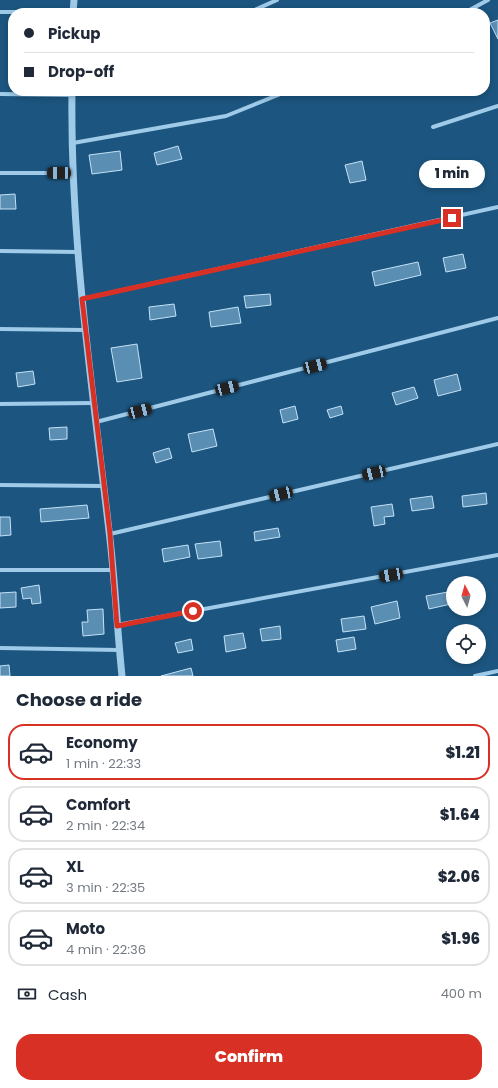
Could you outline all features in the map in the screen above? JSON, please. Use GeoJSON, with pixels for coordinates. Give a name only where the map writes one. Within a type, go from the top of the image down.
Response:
{"type":"FeatureCollection","features":[{"type":"Feature","properties":{"kind":"street"},"geometry":{"type":"LineString","coordinates":[[259,8],[277,0]]}},
{"type":"Feature","properties":{"kind":"street"},"geometry":{"type":"LineString","coordinates":[[473,8],[488,0]]}},
{"type":"Feature","properties":{"kind":"street"},"geometry":{"type":"LineString","coordinates":[[72,96],[74,173],[82,299],[93,403],[110,534],[122,676]]}},
{"type":"Feature","properties":{"kind":"street"},"geometry":{"type":"LineString","coordinates":[[73,143],[226,116],[276,96]]}},
{"type":"Feature","properties":{"kind":"street"},"geometry":{"type":"LineString","coordinates":[[433,127],[498,106]]}},
{"type":"Feature","properties":{"kind":"street"},"geometry":{"type":"LineString","coordinates":[[0,173],[74,173]]}},
{"type":"Feature","properties":{"kind":"street"},"geometry":{"type":"LineString","coordinates":[[82,299],[498,208]]}},
{"type":"Feature","properties":{"kind":"street"},"geometry":{"type":"LineString","coordinates":[[0,250],[78,252]]}},
{"type":"Feature","properties":{"kind":"street"},"geometry":{"type":"LineString","coordinates":[[96,422],[498,318]]}},
{"type":"Feature","properties":{"kind":"street"},"geometry":{"type":"LineString","coordinates":[[0,329],[85,330]]}},
{"type":"Feature","properties":{"kind":"street"},"geometry":{"type":"LineString","coordinates":[[0,404],[93,403]]}},
{"type":"Feature","properties":{"kind":"street"},"geometry":{"type":"LineString","coordinates":[[110,534],[498,444]]}},
{"type":"Feature","properties":{"kind":"street"},"geometry":{"type":"LineString","coordinates":[[0,485],[104,486]]}},
{"type":"Feature","properties":{"kind":"street"},"geometry":{"type":"LineString","coordinates":[[117,626],[498,555]]}},
{"type":"Feature","properties":{"kind":"street"},"geometry":{"type":"LineString","coordinates":[[0,570],[113,570]]}},
{"type":"Feature","properties":{"kind":"street"},"geometry":{"type":"LineString","coordinates":[[0,648],[119,650]]}},
{"type":"Feature","properties":{"kind":"street"},"geometry":{"type":"LineString","coordinates":[[475,676],[498,671]]}},
{"type":"Feature","properties":{"kind":"building"},"geometry":{"type":"Polygon","coordinates":[[[498,20],[498,39],[490,23],[498,20]]]}},
{"type":"Feature","properties":{"kind":"building"},"geometry":{"type":"Polygon","coordinates":[[[178,146],[182,159],[157,165],[154,153],[178,146]]]}},
{"type":"Feature","properties":{"kind":"building"},"geometry":{"type":"Polygon","coordinates":[[[120,151],[122,170],[92,174],[89,155],[120,151]]]}},
{"type":"Feature","properties":{"kind":"building"},"geometry":{"type":"Polygon","coordinates":[[[362,161],[366,180],[350,183],[345,165],[362,161]]]}},
{"type":"Feature","properties":{"kind":"building"},"geometry":{"type":"Polygon","coordinates":[[[15,194],[16,209],[0,209],[0,195],[15,194]]]}},
{"type":"Feature","properties":{"kind":"building"},"geometry":{"type":"Polygon","coordinates":[[[463,254],[466,268],[446,272],[443,258],[463,254]]]}},
{"type":"Feature","properties":{"kind":"building"},"geometry":{"type":"Polygon","coordinates":[[[418,262],[421,275],[375,286],[372,272],[418,262]]]}},
{"type":"Feature","properties":{"kind":"building"},"geometry":{"type":"Polygon","coordinates":[[[270,294],[271,305],[246,308],[244,296],[270,294]]]}},
{"type":"Feature","properties":{"kind":"building"},"geometry":{"type":"Polygon","coordinates":[[[174,304],[176,316],[150,320],[149,307],[174,304]]]}},
{"type":"Feature","properties":{"kind":"building"},"geometry":{"type":"Polygon","coordinates":[[[238,307],[241,323],[211,327],[209,312],[238,307]]]}},
{"type":"Feature","properties":{"kind":"building"},"geometry":{"type":"Polygon","coordinates":[[[137,344],[142,378],[117,382],[111,348],[137,344]]]}},
{"type":"Feature","properties":{"kind":"building"},"geometry":{"type":"Polygon","coordinates":[[[33,371],[35,384],[18,387],[16,373],[33,371]]]}},
{"type":"Feature","properties":{"kind":"building"},"geometry":{"type":"Polygon","coordinates":[[[457,374],[461,390],[438,396],[434,380],[457,374]]]}},
{"type":"Feature","properties":{"kind":"building"},"geometry":{"type":"Polygon","coordinates":[[[414,387],[418,398],[396,405],[392,393],[414,387]]]}},
{"type":"Feature","properties":{"kind":"building"},"geometry":{"type":"Polygon","coordinates":[[[295,406],[298,419],[283,423],[280,410],[295,406]]]}},
{"type":"Feature","properties":{"kind":"building"},"geometry":{"type":"Polygon","coordinates":[[[341,406],[343,414],[330,418],[327,410],[341,406]]]}},
{"type":"Feature","properties":{"kind":"building"},"geometry":{"type":"Polygon","coordinates":[[[67,427],[67,439],[50,440],[49,428],[67,427]]]}},
{"type":"Feature","properties":{"kind":"building"},"geometry":{"type":"Polygon","coordinates":[[[213,429],[217,446],[192,452],[188,434],[213,429]]]}},
{"type":"Feature","properties":{"kind":"building"},"geometry":{"type":"Polygon","coordinates":[[[169,448],[172,458],[156,463],[153,453],[169,448]]]}},
{"type":"Feature","properties":{"kind":"building"},"geometry":{"type":"Polygon","coordinates":[[[486,493],[487,504],[463,507],[462,496],[486,493]]]}},
{"type":"Feature","properties":{"kind":"building"},"geometry":{"type":"Polygon","coordinates":[[[432,496],[434,508],[412,511],[410,499],[432,496]]]}},
{"type":"Feature","properties":{"kind":"building"},"geometry":{"type":"Polygon","coordinates":[[[392,504],[394,516],[384,517],[385,524],[374,526],[371,507],[392,504]]]}},
{"type":"Feature","properties":{"kind":"building"},"geometry":{"type":"Polygon","coordinates":[[[87,505],[89,518],[41,522],[40,509],[87,505]]]}},
{"type":"Feature","properties":{"kind":"building"},"geometry":{"type":"Polygon","coordinates":[[[0,517],[10,517],[11,535],[0,536],[0,517]]]}},
{"type":"Feature","properties":{"kind":"building"},"geometry":{"type":"Polygon","coordinates":[[[278,528],[280,537],[255,541],[254,532],[278,528]]]}},
{"type":"Feature","properties":{"kind":"building"},"geometry":{"type":"Polygon","coordinates":[[[220,541],[222,556],[198,559],[195,544],[220,541]]]}},
{"type":"Feature","properties":{"kind":"building"},"geometry":{"type":"Polygon","coordinates":[[[188,545],[190,557],[164,562],[162,549],[188,545]]]}},
{"type":"Feature","properties":{"kind":"building"},"geometry":{"type":"Polygon","coordinates":[[[39,585],[41,603],[32,604],[31,598],[23,599],[21,588],[39,585]]]}},
{"type":"Feature","properties":{"kind":"building"},"geometry":{"type":"Polygon","coordinates":[[[16,592],[16,607],[0,608],[0,593],[16,592]]]}},
{"type":"Feature","properties":{"kind":"building"},"geometry":{"type":"Polygon","coordinates":[[[446,592],[446,605],[429,609],[426,596],[446,592]]]}},
{"type":"Feature","properties":{"kind":"building"},"geometry":{"type":"Polygon","coordinates":[[[397,601],[400,618],[375,624],[371,607],[397,601]]]}},
{"type":"Feature","properties":{"kind":"building"},"geometry":{"type":"Polygon","coordinates":[[[103,609],[104,634],[83,636],[82,622],[88,622],[87,610],[103,609]]]}},
{"type":"Feature","properties":{"kind":"building"},"geometry":{"type":"Polygon","coordinates":[[[364,616],[366,629],[343,632],[341,619],[364,616]]]}},
{"type":"Feature","properties":{"kind":"building"},"geometry":{"type":"Polygon","coordinates":[[[280,626],[281,639],[262,641],[260,629],[280,626]]]}},
{"type":"Feature","properties":{"kind":"building"},"geometry":{"type":"Polygon","coordinates":[[[243,633],[246,648],[226,652],[224,636],[243,633]]]}},
{"type":"Feature","properties":{"kind":"building"},"geometry":{"type":"Polygon","coordinates":[[[354,637],[356,649],[338,652],[336,640],[354,637]]]}},
{"type":"Feature","properties":{"kind":"building"},"geometry":{"type":"Polygon","coordinates":[[[191,639],[193,650],[178,653],[175,643],[191,639]]]}},
{"type":"Feature","properties":{"kind":"building"},"geometry":{"type":"Polygon","coordinates":[[[9,665],[10,676],[0,676],[0,666],[9,665]]]}},
{"type":"Feature","properties":{"kind":"building"},"geometry":{"type":"Polygon","coordinates":[[[191,668],[193,676],[161,676],[191,668]]]}},
{"type":"Feature","properties":{"kind":"route"},"geometry":{"type":"LineString","coordinates":[[193,611],[117,626],[110,534],[82,299],[452,218]]}}]}
